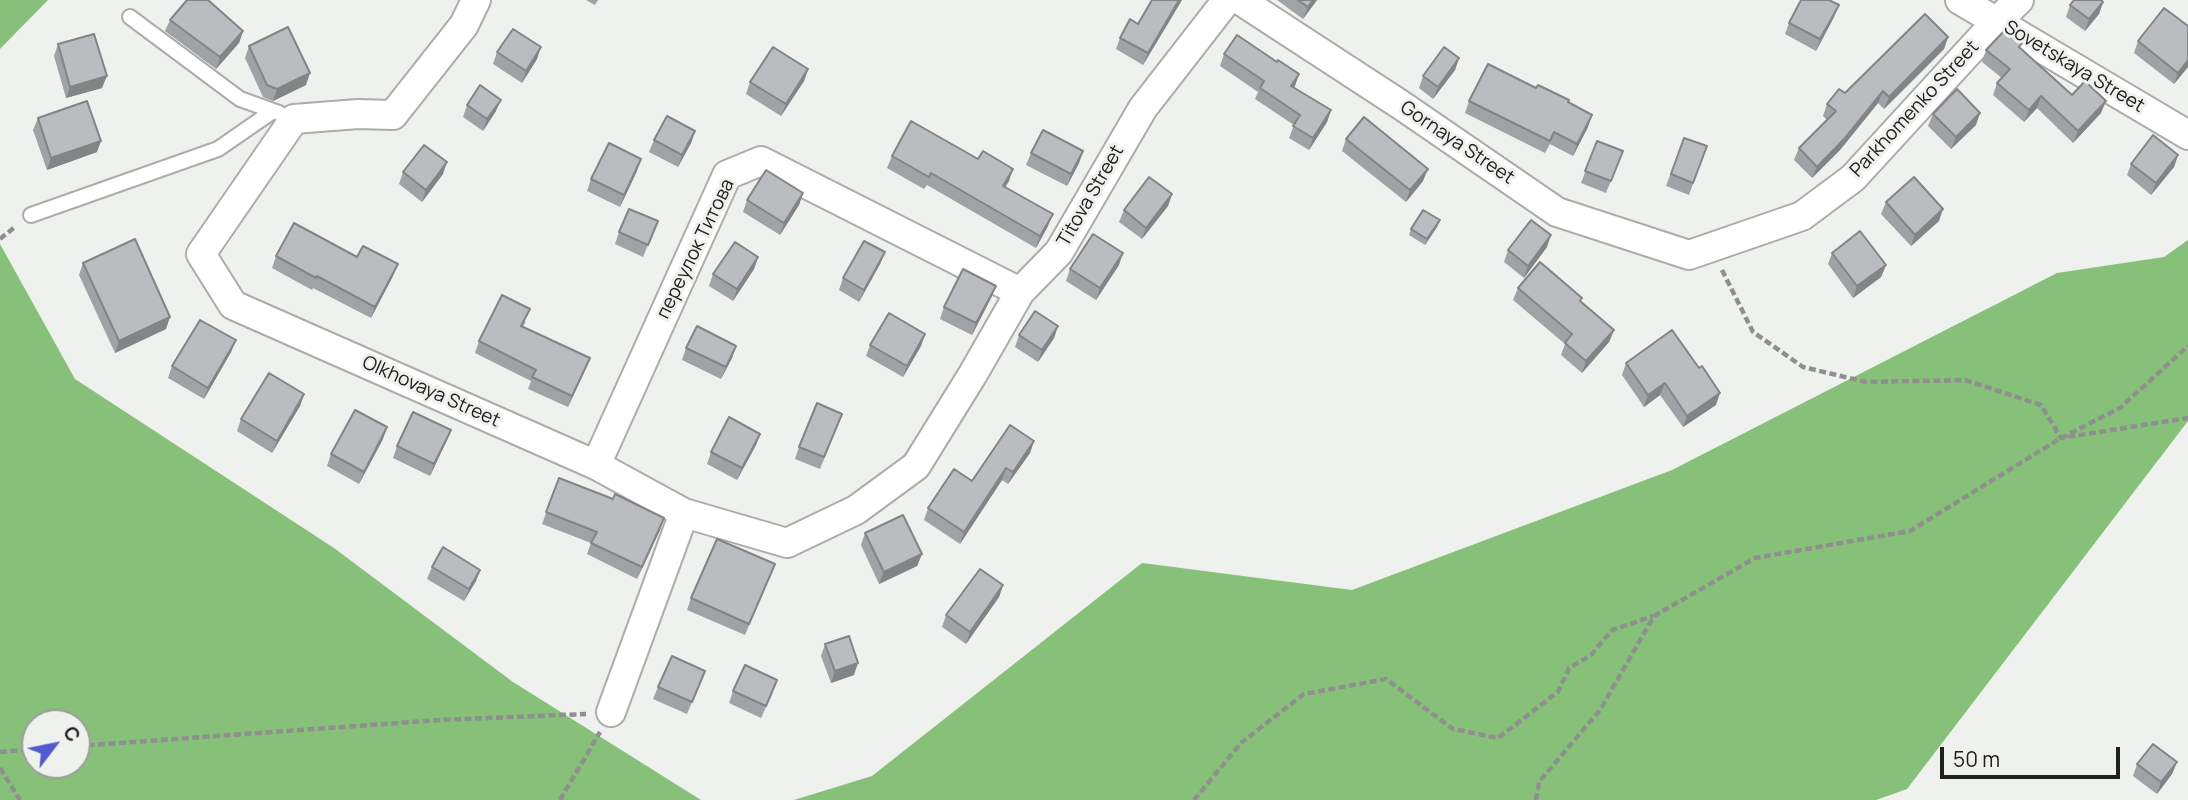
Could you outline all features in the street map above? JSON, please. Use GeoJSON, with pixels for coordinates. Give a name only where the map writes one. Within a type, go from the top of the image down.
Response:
{"type":"FeatureCollection","features":[{"type":"Feature","properties":{"kind":"street"},"geometry":{"type":"LineString","coordinates":[[283,115],[393,115],[464,25],[476,0]]}},
{"type":"Feature","properties":{"kind":"street","name":"Titova Street"},"geometry":{"type":"LineString","coordinates":[[916,466],[1020,292],[1059,252],[1143,108],[1227,0]]}},
{"type":"Feature","properties":{"kind":"street","name":"Gornaya Street"},"geometry":{"type":"LineString","coordinates":[[1240,0],[1401,104],[1557,212],[1700,251]]}},
{"type":"Feature","properties":{"kind":"street","name":"Sovetskaya Street"},"geometry":{"type":"LineString","coordinates":[[1961,0],[2188,135]]}},
{"type":"Feature","properties":{"kind":"street","name":"Parkhomenko Street"},"geometry":{"type":"LineString","coordinates":[[1700,251],[1802,216],[1853,178],[2019,0]]}},
{"type":"Feature","properties":{"kind":"street","name":"Olkhovaya Street"},"geometry":{"type":"LineString","coordinates":[[283,115],[201,254],[233,305],[596,465],[684,513],[787,542],[856,510],[916,466]]}},
{"type":"Feature","properties":{"kind":"street","name":"переулок Титова"},"geometry":{"type":"LineString","coordinates":[[596,465],[727,175],[761,161],[1020,292]]}},
{"type":"Feature","properties":{"kind":"street"},"geometry":{"type":"LineString","coordinates":[[611,712],[684,513]]}},
{"type":"Feature","properties":{"kind":"lane"},"geometry":{"type":"LineString","coordinates":[[130,18],[240,99],[283,115]]}},
{"type":"Feature","properties":{"kind":"lane"},"geometry":{"type":"LineString","coordinates":[[31,215],[218,149],[283,115]]}},
{"type":"Feature","properties":{"kind":"path"},"geometry":{"type":"LineString","coordinates":[[1700,251],[1753,332],[1802,367],[1866,382],[1965,380],[2041,405],[2061,438]]}},
{"type":"Feature","properties":{"kind":"path"},"geometry":{"type":"LineString","coordinates":[[1194,800],[1241,743],[1304,694],[1386,678],[1454,729],[1498,737],[1558,692],[1569,668],[1591,655],[1612,630],[1654,616],[1755,558],[1910,531],[2061,438],[2120,408],[2188,346]]}},
{"type":"Feature","properties":{"kind":"path"},"geometry":{"type":"LineString","coordinates":[[2061,438],[2188,418]]}},
{"type":"Feature","properties":{"kind":"path"},"geometry":{"type":"LineString","coordinates":[[1536,800],[1539,782],[1601,709],[1654,616]]}},
{"type":"Feature","properties":{"kind":"path"},"geometry":{"type":"LineString","coordinates":[[91,745],[440,720],[611,712]]}},
{"type":"Feature","properties":{"kind":"path"},"geometry":{"type":"LineString","coordinates":[[560,800],[611,712]]}},
{"type":"Feature","properties":{"kind":"path"},"geometry":{"type":"LineString","coordinates":[[0,752],[21,750]]}},
{"type":"Feature","properties":{"kind":"path"},"geometry":{"type":"LineString","coordinates":[[0,768],[20,800]]}},
{"type":"Feature","properties":{"kind":"green space"},"geometry":{"type":"Polygon","coordinates":[[[0,0],[48,0],[0,49],[0,0]]]}},
{"type":"Feature","properties":{"kind":"green space"},"geometry":{"type":"Polygon","coordinates":[[[2188,240],[2188,421],[1907,789],[1876,800],[794,800],[872,776],[1142,563],[1352,590],[1672,470],[2057,273],[2164,257],[2188,240]]]}},
{"type":"Feature","properties":{"kind":"green space"},"geometry":{"type":"Polygon","coordinates":[[[0,244],[75,379],[334,548],[513,682],[701,800],[0,800],[0,244]]]}},
{"type":"Feature","properties":{"kind":"building"},"geometry":{"type":"Polygon","coordinates":[[[187,0],[208,0],[243,31],[220,57],[170,20],[187,0]]]}},
{"type":"Feature","properties":{"kind":"building"},"geometry":{"type":"Polygon","coordinates":[[[1152,0],[1179,0],[1148,53],[1120,38],[1130,19],[1138,24],[1152,0]]]}},
{"type":"Feature","properties":{"kind":"building"},"geometry":{"type":"Polygon","coordinates":[[[1298,0],[1313,0],[1308,7],[1298,0]]]}},
{"type":"Feature","properties":{"kind":"building"},"geometry":{"type":"Polygon","coordinates":[[[1801,0],[1829,0],[1839,5],[1820,39],[1789,23],[1801,0]]]}},
{"type":"Feature","properties":{"kind":"building"},"geometry":{"type":"Polygon","coordinates":[[[2074,0],[2103,2],[2089,19],[2070,5],[2074,0]]]}},
{"type":"Feature","properties":{"kind":"building"},"geometry":{"type":"Polygon","coordinates":[[[2164,8],[2188,26],[2188,60],[2178,73],[2138,41],[2164,8]]]}},
{"type":"Feature","properties":{"kind":"building"},"geometry":{"type":"Polygon","coordinates":[[[1925,14],[1948,37],[1889,97],[1883,91],[1845,138],[1817,167],[1799,148],[1836,111],[1827,104],[1839,89],[1845,93],[1925,14]]]}},
{"type":"Feature","properties":{"kind":"building"},"geometry":{"type":"Polygon","coordinates":[[[288,27],[310,73],[277,89],[267,85],[249,46],[288,27]]]}},
{"type":"Feature","properties":{"kind":"building"},"geometry":{"type":"Polygon","coordinates":[[[513,29],[541,47],[526,71],[497,52],[513,29]]]}},
{"type":"Feature","properties":{"kind":"building"},"geometry":{"type":"Polygon","coordinates":[[[2004,31],[2023,42],[2019,47],[2072,95],[2085,81],[2106,101],[2078,131],[2041,96],[2029,110],[1997,83],[2010,69],[1986,50],[2004,31]]]}},
{"type":"Feature","properties":{"kind":"building"},"geometry":{"type":"Polygon","coordinates":[[[94,34],[107,76],[70,87],[58,44],[94,34]]]}},
{"type":"Feature","properties":{"kind":"building"},"geometry":{"type":"Polygon","coordinates":[[[1237,35],[1299,74],[1291,86],[1331,110],[1313,138],[1293,126],[1300,115],[1260,88],[1264,81],[1224,54],[1237,35]]]}},
{"type":"Feature","properties":{"kind":"building"},"geometry":{"type":"Polygon","coordinates":[[[773,47],[808,69],[786,104],[750,82],[773,47]]]}},
{"type":"Feature","properties":{"kind":"building"},"geometry":{"type":"Polygon","coordinates":[[[1444,47],[1459,58],[1438,87],[1423,76],[1444,47]]]}},
{"type":"Feature","properties":{"kind":"building"},"geometry":{"type":"Polygon","coordinates":[[[1488,64],[1536,88],[1538,85],[1569,100],[1568,102],[1592,115],[1577,144],[1554,132],[1550,141],[1469,101],[1488,64]]]}},
{"type":"Feature","properties":{"kind":"building"},"geometry":{"type":"Polygon","coordinates":[[[480,85],[501,100],[487,119],[467,105],[480,85]]]}},
{"type":"Feature","properties":{"kind":"building"},"geometry":{"type":"Polygon","coordinates":[[[1957,89],[1980,113],[1956,137],[1933,114],[1957,89]]]}},
{"type":"Feature","properties":{"kind":"building"},"geometry":{"type":"Polygon","coordinates":[[[87,101],[101,141],[51,158],[38,118],[87,101]]]}},
{"type":"Feature","properties":{"kind":"building"},"geometry":{"type":"Polygon","coordinates":[[[667,116],[695,131],[682,155],[654,140],[667,116]]]}},
{"type":"Feature","properties":{"kind":"building"},"geometry":{"type":"Polygon","coordinates":[[[1364,117],[1428,169],[1410,190],[1346,139],[1364,117]]]}},
{"type":"Feature","properties":{"kind":"building"},"geometry":{"type":"Polygon","coordinates":[[[911,121],[978,159],[983,151],[1013,169],[1003,186],[1053,214],[1040,236],[931,173],[929,177],[892,156],[911,121]]]}},
{"type":"Feature","properties":{"kind":"building"},"geometry":{"type":"Polygon","coordinates":[[[1043,130],[1083,151],[1071,174],[1031,153],[1043,130]]]}},
{"type":"Feature","properties":{"kind":"building"},"geometry":{"type":"Polygon","coordinates":[[[2153,135],[2178,155],[2156,183],[2131,164],[2153,135]]]}},
{"type":"Feature","properties":{"kind":"building"},"geometry":{"type":"Polygon","coordinates":[[[1684,138],[1707,146],[1693,183],[1671,174],[1684,138]]]}},
{"type":"Feature","properties":{"kind":"building"},"geometry":{"type":"Polygon","coordinates":[[[1597,141],[1623,151],[1611,181],[1585,171],[1597,141]]]}},
{"type":"Feature","properties":{"kind":"building"},"geometry":{"type":"Polygon","coordinates":[[[609,143],[641,159],[624,195],[591,179],[609,143]]]}},
{"type":"Feature","properties":{"kind":"building"},"geometry":{"type":"Polygon","coordinates":[[[424,145],[447,162],[426,190],[403,172],[424,145]]]}},
{"type":"Feature","properties":{"kind":"building"},"geometry":{"type":"Polygon","coordinates":[[[766,170],[803,193],[784,223],[747,200],[766,170]]]}},
{"type":"Feature","properties":{"kind":"building"},"geometry":{"type":"Polygon","coordinates":[[[1149,177],[1172,194],[1146,228],[1124,210],[1149,177]]]}},
{"type":"Feature","properties":{"kind":"building"},"geometry":{"type":"Polygon","coordinates":[[[1914,177],[1943,209],[1915,235],[1886,202],[1914,177]]]}},
{"type":"Feature","properties":{"kind":"building"},"geometry":{"type":"Polygon","coordinates":[[[629,209],[658,221],[648,245],[619,232],[629,209]]]}},
{"type":"Feature","properties":{"kind":"building"},"geometry":{"type":"Polygon","coordinates":[[[1423,210],[1440,220],[1427,239],[1411,229],[1423,210]]]}},
{"type":"Feature","properties":{"kind":"building"},"geometry":{"type":"Polygon","coordinates":[[[1531,220],[1551,235],[1528,266],[1508,250],[1531,220]]]}},
{"type":"Feature","properties":{"kind":"building"},"geometry":{"type":"Polygon","coordinates":[[[294,223],[357,257],[363,246],[398,264],[375,307],[276,256],[294,223]]]}},
{"type":"Feature","properties":{"kind":"building"},"geometry":{"type":"Polygon","coordinates":[[[1860,231],[1886,265],[1857,286],[1832,253],[1860,231]]]}},
{"type":"Feature","properties":{"kind":"building"},"geometry":{"type":"Polygon","coordinates":[[[1093,234],[1123,253],[1100,288],[1070,269],[1093,234]]]}},
{"type":"Feature","properties":{"kind":"building"},"geometry":{"type":"Polygon","coordinates":[[[135,239],[170,317],[119,341],[83,263],[135,239]]]}},
{"type":"Feature","properties":{"kind":"building"},"geometry":{"type":"Polygon","coordinates":[[[864,241],[885,252],[864,290],[843,278],[864,241]]]}},
{"type":"Feature","properties":{"kind":"building"},"geometry":{"type":"Polygon","coordinates":[[[735,242],[758,257],[737,289],[713,274],[735,242]]]}},
{"type":"Feature","properties":{"kind":"building"},"geometry":{"type":"Polygon","coordinates":[[[1540,262],[1614,330],[1586,361],[1565,343],[1572,334],[1518,288],[1540,262]]]}},
{"type":"Feature","properties":{"kind":"building"},"geometry":{"type":"Polygon","coordinates":[[[963,269],[996,286],[976,323],[944,307],[963,269]]]}},
{"type":"Feature","properties":{"kind":"building"},"geometry":{"type":"Polygon","coordinates":[[[502,295],[530,309],[521,326],[590,358],[572,396],[532,377],[536,370],[479,341],[502,295]]]}},
{"type":"Feature","properties":{"kind":"building"},"geometry":{"type":"Polygon","coordinates":[[[1035,311],[1058,326],[1042,350],[1019,335],[1035,311]]]}},
{"type":"Feature","properties":{"kind":"building"},"geometry":{"type":"Polygon","coordinates":[[[889,313],[925,334],[907,366],[870,345],[889,313]]]}},
{"type":"Feature","properties":{"kind":"building"},"geometry":{"type":"Polygon","coordinates":[[[200,320],[236,340],[208,388],[172,366],[200,320]]]}},
{"type":"Feature","properties":{"kind":"building"},"geometry":{"type":"Polygon","coordinates":[[[697,326],[736,346],[726,367],[686,348],[697,326]]]}},
{"type":"Feature","properties":{"kind":"building"},"geometry":{"type":"Polygon","coordinates":[[[1672,330],[1720,393],[1687,416],[1665,383],[1648,395],[1626,363],[1672,330]]]}},
{"type":"Feature","properties":{"kind":"building"},"geometry":{"type":"Polygon","coordinates":[[[269,373],[304,394],[277,441],[241,419],[269,373]]]}},
{"type":"Feature","properties":{"kind":"building"},"geometry":{"type":"Polygon","coordinates":[[[817,403],[842,414],[824,457],[799,447],[817,403]]]}},
{"type":"Feature","properties":{"kind":"building"},"geometry":{"type":"Polygon","coordinates":[[[355,410],[387,427],[364,472],[331,454],[355,410]]]}},
{"type":"Feature","properties":{"kind":"building"},"geometry":{"type":"Polygon","coordinates":[[[413,412],[451,430],[434,464],[397,446],[413,412]]]}},
{"type":"Feature","properties":{"kind":"building"},"geometry":{"type":"Polygon","coordinates":[[[729,417],[760,434],[742,468],[711,452],[729,417]]]}},
{"type":"Feature","properties":{"kind":"building"},"geometry":{"type":"Polygon","coordinates":[[[1010,425],[1034,441],[1013,472],[1006,468],[964,532],[928,508],[954,469],[972,481],[1010,425]]]}},
{"type":"Feature","properties":{"kind":"building"},"geometry":{"type":"Polygon","coordinates":[[[559,478],[613,499],[615,494],[664,518],[642,567],[591,543],[597,532],[546,512],[559,478]]]}},
{"type":"Feature","properties":{"kind":"building"},"geometry":{"type":"Polygon","coordinates":[[[903,515],[922,554],[884,572],[865,533],[903,515]]]}},
{"type":"Feature","properties":{"kind":"building"},"geometry":{"type":"Polygon","coordinates":[[[717,539],[775,564],[749,624],[691,598],[717,539]]]}},
{"type":"Feature","properties":{"kind":"building"},"geometry":{"type":"Polygon","coordinates":[[[443,547],[480,570],[469,589],[432,567],[443,547]]]}},
{"type":"Feature","properties":{"kind":"building"},"geometry":{"type":"Polygon","coordinates":[[[980,569],[1003,585],[970,632],[946,615],[980,569]]]}},
{"type":"Feature","properties":{"kind":"building"},"geometry":{"type":"Polygon","coordinates":[[[849,636],[858,663],[835,671],[825,644],[849,636]]]}},
{"type":"Feature","properties":{"kind":"building"},"geometry":{"type":"Polygon","coordinates":[[[672,656],[705,671],[692,702],[658,687],[672,656]]]}},
{"type":"Feature","properties":{"kind":"building"},"geometry":{"type":"Polygon","coordinates":[[[745,665],[777,680],[766,706],[733,691],[745,665]]]}},
{"type":"Feature","properties":{"kind":"building"},"geometry":{"type":"Polygon","coordinates":[[[2153,744],[2177,762],[2161,782],[2137,764],[2153,744]]]}}]}
